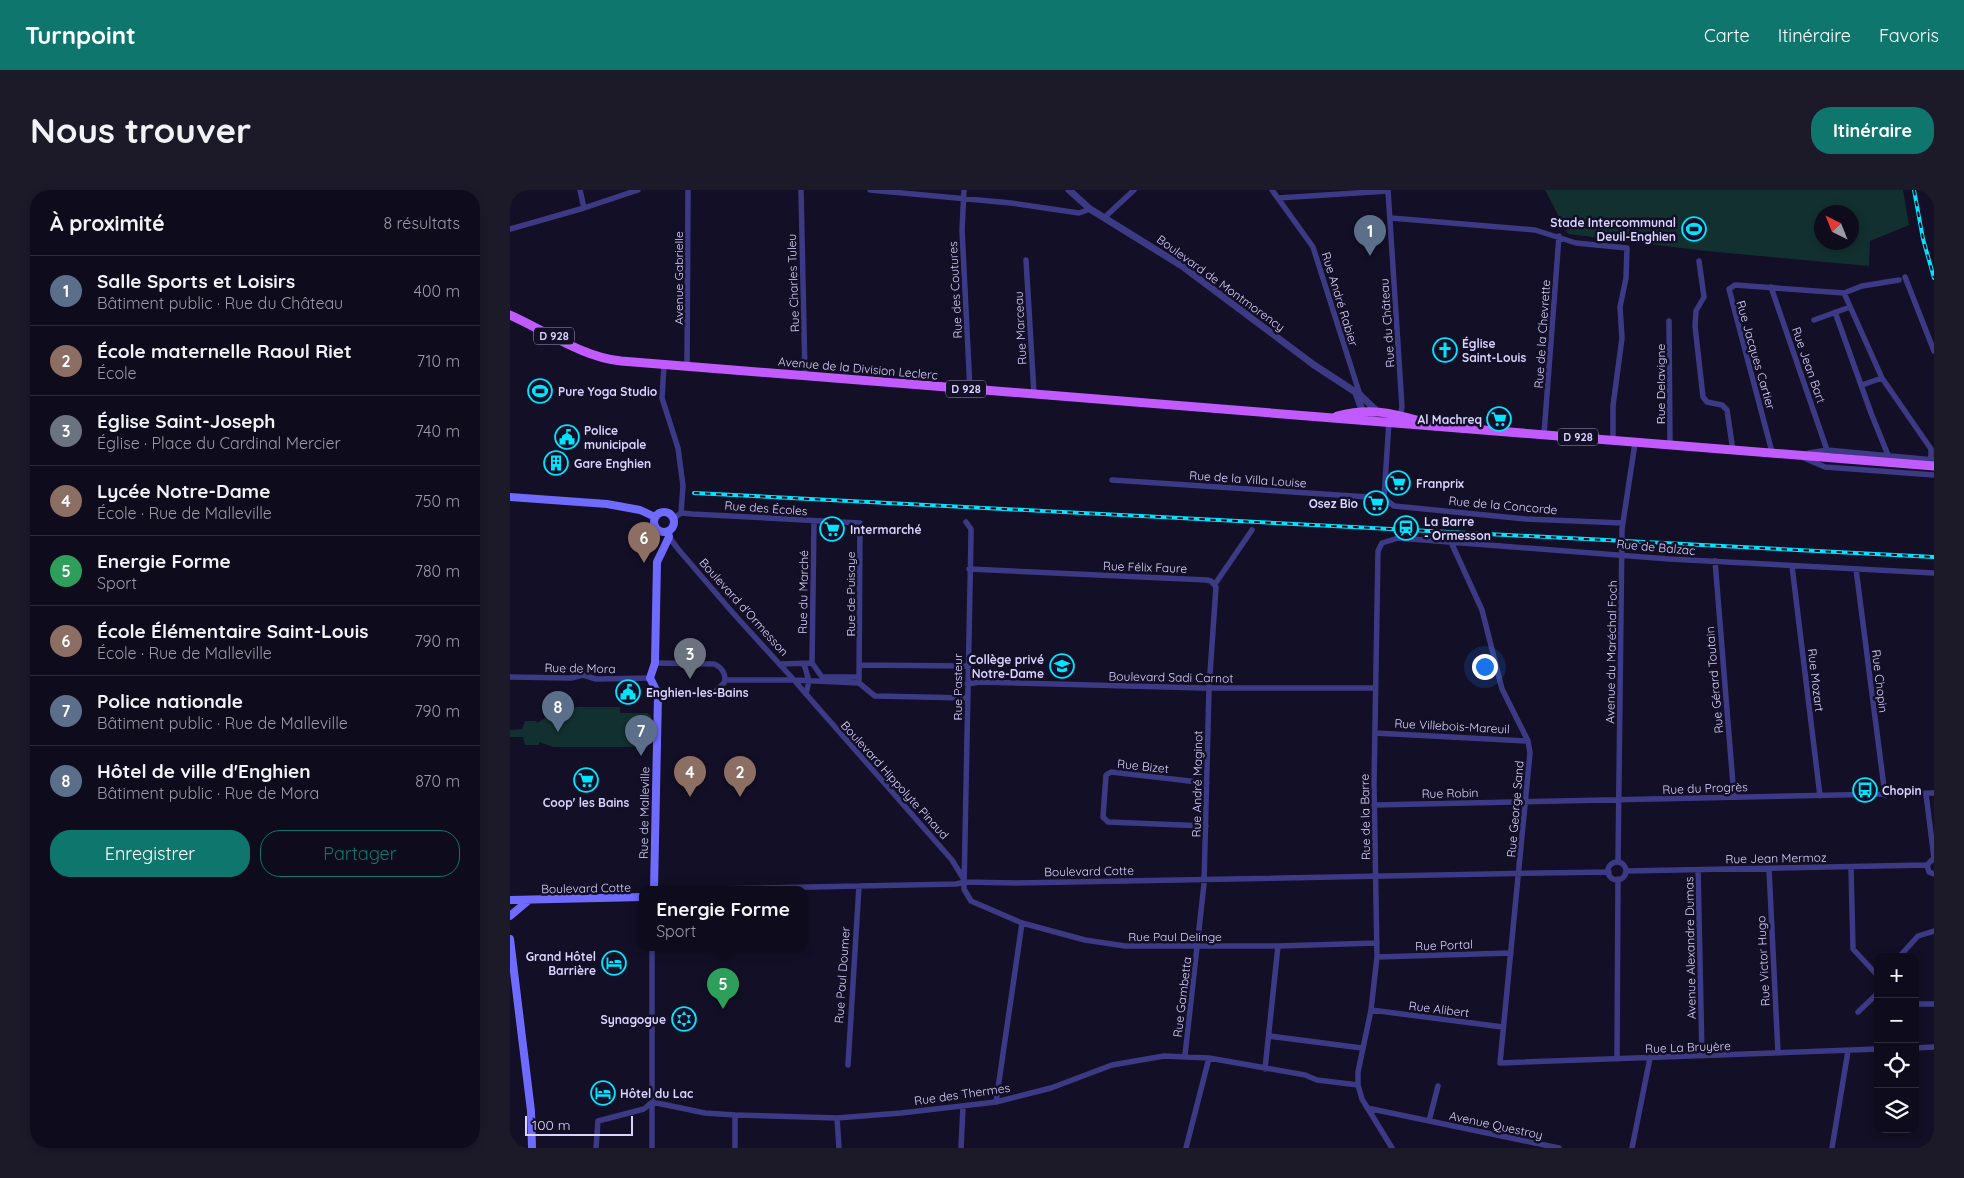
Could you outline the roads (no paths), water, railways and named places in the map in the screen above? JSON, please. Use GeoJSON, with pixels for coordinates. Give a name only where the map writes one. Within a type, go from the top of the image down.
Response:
{"type":"FeatureCollection","features":[{"type":"Feature","properties":{"kind":"main road","name":"Avenue de la Division Leclerc"},"geometry":{"type":"LineString","coordinates":[[510,315],[599,357],[664,365],[1333,417],[1366,422],[1396,421],[1544,434]]}},
{"type":"Feature","properties":{"kind":"main road","name":"Avenue de la Division Leclerc"},"geometry":{"type":"LineString","coordinates":[[1333,417],[1360,409],[1390,413],[1396,421]]}},
{"type":"Feature","properties":{"kind":"main road","name":"D 928"},"geometry":{"type":"LineString","coordinates":[[1544,434],[1733,451]]}},
{"type":"Feature","properties":{"kind":"main road"},"geometry":{"type":"LineString","coordinates":[[1733,451],[1804,456],[1825,453],[1933,461]]}},
{"type":"Feature","properties":{"kind":"main road"},"geometry":{"type":"LineString","coordinates":[[1752,453],[1772,452],[1804,456]]}},
{"type":"Feature","properties":{"kind":"main road"},"geometry":{"type":"LineString","coordinates":[[511,496],[608,504],[640,510],[655,517]]}},
{"type":"Feature","properties":{"kind":"main road"},"geometry":{"type":"LineString","coordinates":[[650,678],[655,663],[657,562],[672,528],[673,519],[664,512],[655,517]]}},
{"type":"Feature","properties":{"kind":"main road"},"geometry":{"type":"LineString","coordinates":[[655,517],[656,529],[669,534]]}},
{"type":"Feature","properties":{"kind":"main road","name":"Rue de Malleville"},"geometry":{"type":"LineString","coordinates":[[650,678],[658,694],[654,886]]}},
{"type":"Feature","properties":{"kind":"main road","name":"Boulevard Cotte"},"geometry":{"type":"LineString","coordinates":[[510,901],[639,897]]}},
{"type":"Feature","properties":{"kind":"main road"},"geometry":{"type":"LineString","coordinates":[[510,916],[529,900]]}},
{"type":"Feature","properties":{"kind":"main road"},"geometry":{"type":"LineString","coordinates":[[510,938],[531,1111],[532,1148]]}},
{"type":"Feature","properties":{"kind":"street"},"geometry":{"type":"LineString","coordinates":[[580,190],[584,208]]}},
{"type":"Feature","properties":{"kind":"street"},"geometry":{"type":"LineString","coordinates":[[510,229],[638,190]]}},
{"type":"Feature","properties":{"kind":"street","name":"Avenue Gabrielle"},"geometry":{"type":"LineString","coordinates":[[687,367],[688,190]]}},
{"type":"Feature","properties":{"kind":"street","name":"Rue Charles Tuleu"},"geometry":{"type":"LineString","coordinates":[[801,190],[805,376]]}},
{"type":"Feature","properties":{"kind":"street"},"geometry":{"type":"LineString","coordinates":[[870,190],[962,198],[1079,213],[1090,209]]}},
{"type":"Feature","properties":{"kind":"street","name":"Rue des Coutures"},"geometry":{"type":"LineString","coordinates":[[964,190],[962,198],[962,230],[970,390]]}},
{"type":"Feature","properties":{"kind":"street","name":"Boulevard de Montmorency"},"geometry":{"type":"LineString","coordinates":[[1069,190],[1090,209],[1182,266],[1314,365],[1358,394],[1377,411]]}},
{"type":"Feature","properties":{"kind":"street"},"geometry":{"type":"LineString","coordinates":[[1105,217],[1134,190]]}},
{"type":"Feature","properties":{"kind":"street","name":"Rue André Rabier"},"geometry":{"type":"LineString","coordinates":[[1272,190],[1313,247],[1358,394]]}},
{"type":"Feature","properties":{"kind":"street"},"geometry":{"type":"LineString","coordinates":[[1278,198],[1388,190]]}},
{"type":"Feature","properties":{"kind":"street","name":"Rue du Château"},"geometry":{"type":"LineString","coordinates":[[1384,498],[1401,396],[1388,190]]}},
{"type":"Feature","properties":{"kind":"street"},"geometry":{"type":"LineString","coordinates":[[1391,218],[1535,230],[1576,242],[1627,248],[1626,278],[1620,307],[1621,344],[1613,406],[1613,440]]}},
{"type":"Feature","properties":{"kind":"street","name":"Rue de la Chevrette"},"geometry":{"type":"LineString","coordinates":[[1544,434],[1559,236]]}},
{"type":"Feature","properties":{"kind":"street","name":"Rue Marceau"},"geometry":{"type":"LineString","coordinates":[[1026,260],[1034,394]]}},
{"type":"Feature","properties":{"kind":"street"},"geometry":{"type":"LineString","coordinates":[[1700,261],[1704,298],[1696,311],[1695,326],[1703,397],[1707,402],[1722,405],[1727,410],[1733,451]]}},
{"type":"Feature","properties":{"kind":"street"},"geometry":{"type":"LineString","coordinates":[[1905,277],[1934,351]]}},
{"type":"Feature","properties":{"kind":"street"},"geometry":{"type":"LineString","coordinates":[[1825,453],[1888,455],[1933,461],[1931,449],[1882,378],[1844,293],[1862,286],[1899,280]]}},
{"type":"Feature","properties":{"kind":"street","name":"Rue Jacques Cartier"},"geometry":{"type":"LineString","coordinates":[[1772,452],[1728,292],[1730,287],[1735,285],[1771,286],[1844,293]]}},
{"type":"Feature","properties":{"kind":"street","name":"Rue Jean Bart"},"geometry":{"type":"LineString","coordinates":[[1771,286],[1825,453]]}},
{"type":"Feature","properties":{"kind":"street"},"geometry":{"type":"LineString","coordinates":[[1814,320],[1850,307]]}},
{"type":"Feature","properties":{"kind":"street"},"geometry":{"type":"LineString","coordinates":[[1835,312],[1862,385],[1870,413],[1888,455]]}},
{"type":"Feature","properties":{"kind":"street","name":"Rue Delavigne"},"geometry":{"type":"LineString","coordinates":[[1670,321],[1670,446]]}},
{"type":"Feature","properties":{"kind":"street"},"geometry":{"type":"LineString","coordinates":[[664,365],[662,398],[678,448],[683,486],[681,514],[673,519]]}},
{"type":"Feature","properties":{"kind":"street"},"geometry":{"type":"LineString","coordinates":[[1862,385],[1882,378]]}},
{"type":"Feature","properties":{"kind":"street"},"geometry":{"type":"LineString","coordinates":[[1358,394],[1360,409],[1366,422]]}},
{"type":"Feature","properties":{"kind":"street","name":"Avenue du Maréchal Foch"},"geometry":{"type":"LineString","coordinates":[[1618,862],[1623,523],[1635,443]]}},
{"type":"Feature","properties":{"kind":"street"},"geometry":{"type":"LineString","coordinates":[[1804,456],[1825,467],[1934,475]]}},
{"type":"Feature","properties":{"kind":"street","name":"Rue de la Villa Louise"},"geometry":{"type":"LineString","coordinates":[[1112,480],[1384,498]]}},
{"type":"Feature","properties":{"kind":"street","name":"Rue de la Concorde"},"geometry":{"type":"LineString","coordinates":[[1384,498],[1394,506],[1526,520],[1623,523]]}},
{"type":"Feature","properties":{"kind":"street","name":"Rue des Écoles"},"geometry":{"type":"LineString","coordinates":[[681,514],[860,523]]}},
{"type":"Feature","properties":{"kind":"street","name":"Rue du Marché"},"geometry":{"type":"LineString","coordinates":[[812,663],[814,521]]}},
{"type":"Feature","properties":{"kind":"street","name":"Rue Pasteur"},"geometry":{"type":"LineString","coordinates":[[965,882],[967,666],[971,529],[966,522]]}},
{"type":"Feature","properties":{"kind":"street","name":"Rue de Puisaye"},"geometry":{"type":"LineString","coordinates":[[859,680],[860,523]]}},
{"type":"Feature","properties":{"kind":"street"},"geometry":{"type":"LineString","coordinates":[[1209,688],[1217,592],[1215,584],[1252,530]]}},
{"type":"Feature","properties":{"kind":"street","name":"Boulevard d'Ormesson"},"geometry":{"type":"LineString","coordinates":[[669,534],[678,549],[794,680]]}},
{"type":"Feature","properties":{"kind":"street","name":"Rue de Balzac"},"geometry":{"type":"LineString","coordinates":[[1379,547],[1390,539],[1792,566],[1934,573]]}},
{"type":"Feature","properties":{"kind":"street","name":"Rue George Sand"},"geometry":{"type":"LineString","coordinates":[[1450,542],[1482,610],[1502,689],[1528,741],[1530,753],[1500,1063]]}},
{"type":"Feature","properties":{"kind":"street","name":"Rue de la Barre"},"geometry":{"type":"LineString","coordinates":[[1358,1085],[1362,1048],[1371,1010],[1377,957],[1374,805],[1379,547]]}},
{"type":"Feature","properties":{"kind":"street","name":"Rue Gérard Toutain"},"geometry":{"type":"LineString","coordinates":[[1715,561],[1734,797]]}},
{"type":"Feature","properties":{"kind":"street","name":"Rue Mozart"},"geometry":{"type":"LineString","coordinates":[[1792,566],[1820,796]]}},
{"type":"Feature","properties":{"kind":"street","name":"Rue Chopin"},"geometry":{"type":"LineString","coordinates":[[1856,568],[1885,795]]}},
{"type":"Feature","properties":{"kind":"street","name":"Rue Félix Faure"},"geometry":{"type":"LineString","coordinates":[[969,570],[1206,580],[1215,584]]}},
{"type":"Feature","properties":{"kind":"street"},"geometry":{"type":"LineString","coordinates":[[655,663],[714,664],[722,671],[725,680],[721,688],[714,693],[698,695],[658,694]]}},
{"type":"Feature","properties":{"kind":"street"},"geometry":{"type":"LineString","coordinates":[[776,680],[781,666],[812,663],[822,679]]}},
{"type":"Feature","properties":{"kind":"street"},"geometry":{"type":"LineString","coordinates":[[804,664],[809,681],[806,694]]}},
{"type":"Feature","properties":{"kind":"street"},"geometry":{"type":"LineString","coordinates":[[860,665],[967,666]]}},
{"type":"Feature","properties":{"kind":"street","name":"Rue de Mora"},"geometry":{"type":"LineString","coordinates":[[510,677],[571,678],[582,675],[596,679],[650,678]]}},
{"type":"Feature","properties":{"kind":"street"},"geometry":{"type":"LineString","coordinates":[[725,680],[859,680],[875,696],[967,698]]}},
{"type":"Feature","properties":{"kind":"street","name":"Boulevard Hippolyte Pinaud"},"geometry":{"type":"LineString","coordinates":[[794,680],[952,860],[961,872],[965,882]]}},
{"type":"Feature","properties":{"kind":"street","name":"Boulevard Sadi Carnot"},"geometry":{"type":"LineString","coordinates":[[967,684],[980,682],[1209,688],[1376,688]]}},
{"type":"Feature","properties":{"kind":"street","name":"Rue André Maginot"},"geometry":{"type":"LineString","coordinates":[[1204,881],[1209,688]]}},
{"type":"Feature","properties":{"kind":"street","name":"Rue Villebois-Mareuil"},"geometry":{"type":"LineString","coordinates":[[1375,733],[1528,741]]}},
{"type":"Feature","properties":{"kind":"street","name":"Rue Bizet"},"geometry":{"type":"LineString","coordinates":[[1206,826],[1108,822],[1103,817],[1106,775],[1110,772],[1207,783]]}},
{"type":"Feature","properties":{"kind":"street","name":"Rue du Progrès"},"geometry":{"type":"LineString","coordinates":[[1526,802],[1926,794],[1934,792]]}},
{"type":"Feature","properties":{"kind":"street"},"geometry":{"type":"LineString","coordinates":[[1926,794],[1934,858],[1927,865],[1929,872],[1934,874]]}},
{"type":"Feature","properties":{"kind":"street","name":"Rue Robin"},"geometry":{"type":"LineString","coordinates":[[1374,805],[1526,802]]}},
{"type":"Feature","properties":{"kind":"street"},"geometry":{"type":"LineString","coordinates":[[952,860],[966,855]]}},
{"type":"Feature","properties":{"kind":"street"},"geometry":{"type":"LineString","coordinates":[[1609,872],[1611,865],[1618,862],[1624,865],[1626,871],[1622,878],[1618,879]]}},
{"type":"Feature","properties":{"kind":"street","name":"Rue Jean Mermoz"},"geometry":{"type":"LineString","coordinates":[[1626,871],[1927,865]]}},
{"type":"Feature","properties":{"kind":"street"},"geometry":{"type":"LineString","coordinates":[[1851,867],[1853,949],[1874,972]]}},
{"type":"Feature","properties":{"kind":"street","name":"Rue Victor Hugo"},"geometry":{"type":"LineString","coordinates":[[1769,868],[1778,1053]]}},
{"type":"Feature","properties":{"kind":"street","name":"Avenue Alexandre Dumas"},"geometry":{"type":"LineString","coordinates":[[1698,870],[1702,1056]]}},
{"type":"Feature","properties":{"kind":"street"},"geometry":{"type":"LineString","coordinates":[[1519,874],[1609,872]]}},
{"type":"Feature","properties":{"kind":"street"},"geometry":{"type":"LineString","coordinates":[[1609,872],[1611,876],[1618,879]]}},
{"type":"Feature","properties":{"kind":"street","name":"Boulevard Cotte"},"geometry":{"type":"LineString","coordinates":[[807,887],[956,884],[965,882],[1204,881],[1519,874]]}},
{"type":"Feature","properties":{"kind":"street"},"geometry":{"type":"LineString","coordinates":[[1617,1059],[1618,879]]}},
{"type":"Feature","properties":{"kind":"street","name":"Rue Gambetta"},"geometry":{"type":"LineString","coordinates":[[1185,1056],[1204,881]]}},
{"type":"Feature","properties":{"kind":"street","name":"Rue Paul Delinge"},"geometry":{"type":"LineString","coordinates":[[965,882],[964,889],[970,901],[1022,923],[1085,940],[1126,946],[1278,946],[1377,943]]}},
{"type":"Feature","properties":{"kind":"street","name":"Rue Paul Doumer"},"geometry":{"type":"LineString","coordinates":[[848,1065],[858,886]]}},
{"type":"Feature","properties":{"kind":"street"},"geometry":{"type":"LineString","coordinates":[[996,1102],[1022,923]]}},
{"type":"Feature","properties":{"kind":"street"},"geometry":{"type":"LineString","coordinates":[[1903,953],[1918,936],[1934,931]]}},
{"type":"Feature","properties":{"kind":"street"},"geometry":{"type":"LineString","coordinates":[[1265,1069],[1278,946]]}},
{"type":"Feature","properties":{"kind":"street"},"geometry":{"type":"LineString","coordinates":[[652,951],[652,1148]]}},
{"type":"Feature","properties":{"kind":"street","name":"Rue Portal"},"geometry":{"type":"LineString","coordinates":[[1377,957],[1511,954]]}},
{"type":"Feature","properties":{"kind":"street"},"geometry":{"type":"LineString","coordinates":[[1858,1012],[1874,997]]}},
{"type":"Feature","properties":{"kind":"street"},"geometry":{"type":"LineString","coordinates":[[1919,1004],[1934,1004]]}},
{"type":"Feature","properties":{"kind":"street","name":"Rue Alibert"},"geometry":{"type":"LineString","coordinates":[[1371,1010],[1503,1027]]}},
{"type":"Feature","properties":{"kind":"street"},"geometry":{"type":"LineString","coordinates":[[1269,1036],[1362,1048]]}},
{"type":"Feature","properties":{"kind":"street"},"geometry":{"type":"LineString","coordinates":[[1919,1048],[1934,1047]]}},
{"type":"Feature","properties":{"kind":"street","name":"Rue La Bruyère"},"geometry":{"type":"LineString","coordinates":[[1500,1063],[1874,1049]]}},
{"type":"Feature","properties":{"kind":"street"},"geometry":{"type":"LineString","coordinates":[[1832,1148],[1848,1051]]}},
{"type":"Feature","properties":{"kind":"street","name":"Rue des Thermes"},"geometry":{"type":"LineString","coordinates":[[652,1102],[705,1113],[837,1118],[963,1107],[996,1102],[1051,1088],[1112,1065],[1164,1056],[1209,1058],[1358,1085]]}},
{"type":"Feature","properties":{"kind":"street"},"geometry":{"type":"LineString","coordinates":[[1186,1148],[1209,1058]]}},
{"type":"Feature","properties":{"kind":"street"},"geometry":{"type":"LineString","coordinates":[[1632,1148],[1650,1058]]}},
{"type":"Feature","properties":{"kind":"street"},"geometry":{"type":"LineString","coordinates":[[1358,1085],[1368,1108],[1381,1126],[1392,1148]]}},
{"type":"Feature","properties":{"kind":"street","name":"Avenue Questroy"},"geometry":{"type":"LineString","coordinates":[[1430,1121],[1438,1086]]}},
{"type":"Feature","properties":{"kind":"street"},"geometry":{"type":"LineString","coordinates":[[596,1148],[598,1121],[644,1109],[652,1102]]}},
{"type":"Feature","properties":{"kind":"street"},"geometry":{"type":"LineString","coordinates":[[961,1148],[963,1107]]}},
{"type":"Feature","properties":{"kind":"street","name":"Avenue Questroy"},"geometry":{"type":"LineString","coordinates":[[1368,1108],[1559,1148]]}},
{"type":"Feature","properties":{"kind":"street"},"geometry":{"type":"LineString","coordinates":[[735,1115],[735,1148]]}},
{"type":"Feature","properties":{"kind":"street"},"geometry":{"type":"LineString","coordinates":[[837,1118],[839,1148]]}},
{"type":"Feature","properties":{"kind":"railway"},"geometry":{"type":"LineString","coordinates":[[1914,190],[1923,239],[1934,278]]}},
{"type":"Feature","properties":{"kind":"railway"},"geometry":{"type":"LineString","coordinates":[[694,493],[1934,557]]}},
{"type":"Feature","properties":{"kind":"place","name":"Stade Intercommunal Deuil-Enghien"},"geometry":{"type":"Point","coordinates":[1694,229]}},
{"type":"Feature","properties":{"kind":"place","name":"Salle Sports et Loisirs"},"geometry":{"type":"Point","coordinates":[1370,256]}},
{"type":"Feature","properties":{"kind":"place","name":"Église Saint-Louis"},"geometry":{"type":"Point","coordinates":[1445,350]}},
{"type":"Feature","properties":{"kind":"place","name":"Pure Yoga Studio"},"geometry":{"type":"Point","coordinates":[540,391]}},
{"type":"Feature","properties":{"kind":"place","name":"Al Machreq"},"geometry":{"type":"Point","coordinates":[1499,419]}},
{"type":"Feature","properties":{"kind":"place","name":"Police municipale"},"geometry":{"type":"Point","coordinates":[567,437]}},
{"type":"Feature","properties":{"kind":"place","name":"Gare Enghien"},"geometry":{"type":"Point","coordinates":[556,463]}},
{"type":"Feature","properties":{"kind":"place","name":"Franprix"},"geometry":{"type":"Point","coordinates":[1398,483]}},
{"type":"Feature","properties":{"kind":"place","name":"Osez Bio"},"geometry":{"type":"Point","coordinates":[1376,503]}},
{"type":"Feature","properties":{"kind":"place","name":"La Barre - Ormesson"},"geometry":{"type":"Point","coordinates":[1406,528]}},
{"type":"Feature","properties":{"kind":"place","name":"Intermarché"},"geometry":{"type":"Point","coordinates":[832,529]}},
{"type":"Feature","properties":{"kind":"place","name":"École Élémentaire Saint-Louis"},"geometry":{"type":"Point","coordinates":[644,563]}},
{"type":"Feature","properties":{"kind":"place","name":"Collège privé Notre-Dame"},"geometry":{"type":"Point","coordinates":[1062,666]}},
{"type":"Feature","properties":{"kind":"place","name":"Église Saint-Joseph"},"geometry":{"type":"Point","coordinates":[690,679]}},
{"type":"Feature","properties":{"kind":"place","name":"Enghien-les-Bains"},"geometry":{"type":"Point","coordinates":[628,692]}},
{"type":"Feature","properties":{"kind":"place","name":"Hôtel de ville d'Enghien"},"geometry":{"type":"Point","coordinates":[558,732]}},
{"type":"Feature","properties":{"kind":"place","name":"Police nationale"},"geometry":{"type":"Point","coordinates":[641,756]}},
{"type":"Feature","properties":{"kind":"place","name":"Coop' les Bains"},"geometry":{"type":"Point","coordinates":[586,780]}},
{"type":"Feature","properties":{"kind":"place","name":"Chopin"},"geometry":{"type":"Point","coordinates":[1865,790]}},
{"type":"Feature","properties":{"kind":"place","name":"Lycée Notre-Dame"},"geometry":{"type":"Point","coordinates":[690,797]}},
{"type":"Feature","properties":{"kind":"place","name":"École maternelle Raoul Riet"},"geometry":{"type":"Point","coordinates":[740,797]}},
{"type":"Feature","properties":{"kind":"place","name":"Grand Hôtel Barrière"},"geometry":{"type":"Point","coordinates":[614,963]}},
{"type":"Feature","properties":{"kind":"place","name":"Energie Forme"},"geometry":{"type":"Point","coordinates":[723,1009]}},
{"type":"Feature","properties":{"kind":"place","name":"Synagogue"},"geometry":{"type":"Point","coordinates":[684,1019]}},
{"type":"Feature","properties":{"kind":"place","name":"Hôtel du Lac"},"geometry":{"type":"Point","coordinates":[603,1093]}}]}
